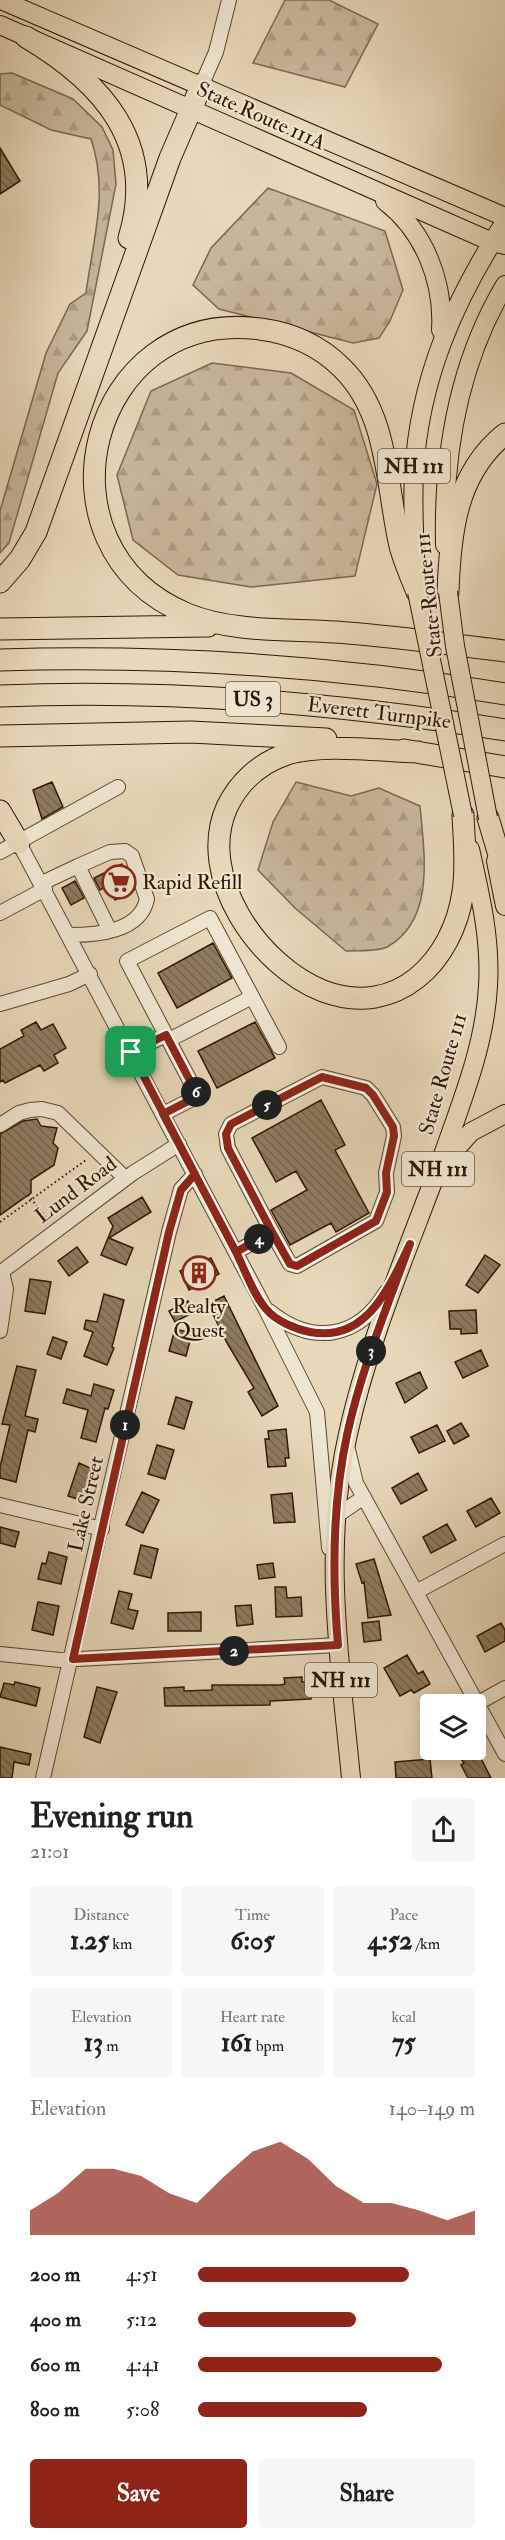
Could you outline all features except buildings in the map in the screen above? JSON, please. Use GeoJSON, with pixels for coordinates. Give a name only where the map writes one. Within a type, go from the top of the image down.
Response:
{"type":"FeatureCollection","features":[{"type":"Feature","properties":{"kind":"highway"},"geometry":{"type":"LineString","coordinates":[[26,36],[73,68],[112,109],[130,143],[137,185],[132,229],[57,474]]}},
{"type":"Feature","properties":{"kind":"highway"},"geometry":{"type":"LineString","coordinates":[[0,582],[29,546],[170,159],[202,84]]}},
{"type":"Feature","properties":{"kind":"highway"},"geometry":{"type":"LineString","coordinates":[[238,626],[212,621],[180,610],[141,585],[119,559],[108,540],[96,508],[93,486],[93,465],[100,430],[117,394],[138,370],[164,349],[184,338],[210,330],[247,327],[286,334],[319,350],[349,375],[375,419],[401,548],[417,592]]}},
{"type":"Feature","properties":{"kind":"highway"},"geometry":{"type":"LineString","coordinates":[[448,592],[454,526],[461,495],[478,462],[505,434]]}},
{"type":"Feature","properties":{"kind":"highway"},"geometry":{"type":"LineString","coordinates":[[0,629],[238,626],[348,632],[505,652]]}},
{"type":"Feature","properties":{"kind":"highway","name":"Everett Turnpike"},"geometry":{"type":"LineString","coordinates":[[0,660],[133,658],[278,665],[399,678],[505,694]]}},
{"type":"Feature","properties":{"kind":"highway","name":"Everett Turnpike"},"geometry":{"type":"LineString","coordinates":[[0,696],[167,695],[265,700],[382,712],[505,730]]}},
{"type":"Feature","properties":{"kind":"highway"},"geometry":{"type":"LineString","coordinates":[[0,736],[121,732],[240,734],[332,739],[505,767]]}},
{"type":"Feature","properties":{"kind":"highway"},"geometry":{"type":"LineString","coordinates":[[418,752],[301,751],[268,763],[244,782],[224,816],[219,854],[228,890],[254,936],[295,976],[332,994],[371,997],[408,985],[437,958],[454,928],[465,872],[463,815]]}},
{"type":"Feature","properties":{"kind":"highway"},"geometry":{"type":"LineString","coordinates":[[0,812],[10,848]]}},
{"type":"Feature","properties":{"kind":"highway"},"geometry":{"type":"LineString","coordinates":[[488,818],[505,875]]}},
{"type":"Feature","properties":{"kind":"main road","name":"State Route 111A"},"geometry":{"type":"LineString","coordinates":[[1,0],[202,84],[505,217]]}},
{"type":"Feature","properties":{"kind":"main road","name":"State Route 111A"},"geometry":{"type":"LineString","coordinates":[[0,25],[498,244]]}},
{"type":"Feature","properties":{"kind":"main road"},"geometry":{"type":"LineString","coordinates":[[353,181],[401,214],[421,241],[438,291],[442,322],[440,344]]}},
{"type":"Feature","properties":{"kind":"main road","name":"State Route 111"},"geometry":{"type":"LineString","coordinates":[[335,1517],[347,1436],[368,1359],[476,1057],[488,987],[484,914],[417,592],[413,504],[416,449],[425,394],[440,344],[461,294],[498,244],[505,222]]}},
{"type":"Feature","properties":{"kind":"main road","name":"State Route 111"},"geometry":{"type":"LineString","coordinates":[[505,285],[471,357],[451,437],[444,500],[448,592],[455,646],[505,906]]}},
{"type":"Feature","properties":{"kind":"main road"},"geometry":{"type":"LineString","coordinates":[[432,1185],[446,1160],[465,1137],[488,1121],[505,1114]]}},
{"type":"Feature","properties":{"kind":"main road","name":"NH 111"},"geometry":{"type":"LineString","coordinates":[[335,1517],[333,1583],[351,1778]]}},
{"type":"Feature","properties":{"kind":"street"},"geometry":{"type":"LineString","coordinates":[[202,84],[218,44],[230,0]]}},
{"type":"Feature","properties":{"kind":"street"},"geometry":{"type":"LineString","coordinates":[[117,787],[10,848],[44,886],[265,1308],[318,1418],[325,1515],[333,1583]]}},
{"type":"Feature","properties":{"kind":"street"},"geometry":{"type":"LineString","coordinates":[[0,913],[78,866],[118,849],[132,856],[147,899],[145,910],[139,917],[110,931],[69,935]]}},
{"type":"Feature","properties":{"kind":"street"},"geometry":{"type":"LineString","coordinates":[[78,866],[110,931]]}},
{"type":"Feature","properties":{"kind":"street"},"geometry":{"type":"LineString","coordinates":[[163,1114],[198,1096],[127,961],[210,918],[279,1047]]}},
{"type":"Feature","properties":{"kind":"street"},"geometry":{"type":"LineString","coordinates":[[0,1004],[69,984],[90,974]]}},
{"type":"Feature","properties":{"kind":"street"},"geometry":{"type":"LineString","coordinates":[[131,1052],[252,997]]}},
{"type":"Feature","properties":{"kind":"street"},"geometry":{"type":"LineString","coordinates":[[322,1077],[366,1088],[393,1127],[394,1136],[386,1173],[387,1192],[376,1221],[297,1266],[290,1264],[272,1232],[228,1148],[226,1134],[231,1124],[322,1077]]}},
{"type":"Feature","properties":{"kind":"street"},"geometry":{"type":"LineString","coordinates":[[0,1125],[18,1113],[30,1110],[42,1109],[58,1113],[125,1178]]}},
{"type":"Feature","properties":{"kind":"street","name":"Lund Road"},"geometry":{"type":"LineString","coordinates":[[1,1272],[125,1178],[179,1143]]}},
{"type":"Feature","properties":{"kind":"street","name":"Lake Street"},"geometry":{"type":"LineString","coordinates":[[44,1778],[176,1203],[185,1183],[195,1174]]}},
{"type":"Feature","properties":{"kind":"street"},"geometry":{"type":"LineString","coordinates":[[236,1252],[272,1232]]}},
{"type":"Feature","properties":{"kind":"street"},"geometry":{"type":"LineString","coordinates":[[265,1308],[282,1321],[302,1330],[328,1333],[350,1328],[367,1317],[378,1304],[410,1244]]}},
{"type":"Feature","properties":{"kind":"street"},"geometry":{"type":"LineString","coordinates":[[0,1331],[6,1289],[1,1272]]}},
{"type":"Feature","properties":{"kind":"street"},"geometry":{"type":"LineString","coordinates":[[347,1436],[352,1473],[473,1694]]}},
{"type":"Feature","properties":{"kind":"street"},"geometry":{"type":"LineString","coordinates":[[335,1517],[364,1497]]}},
{"type":"Feature","properties":{"kind":"street"},"geometry":{"type":"LineString","coordinates":[[0,1505],[102,1529]]}},
{"type":"Feature","properties":{"kind":"street"},"geometry":{"type":"LineString","coordinates":[[416,1592],[505,1544]]}},
{"type":"Feature","properties":{"kind":"street"},"geometry":{"type":"LineString","coordinates":[[0,1654],[46,1660],[338,1645]]}},
{"type":"Feature","properties":{"kind":"street"},"geometry":{"type":"LineString","coordinates":[[486,1699],[505,1688]]}},
{"type":"Feature","properties":{"kind":"street"},"geometry":{"type":"LineString","coordinates":[[486,1718],[505,1754]]}},
{"type":"Feature","properties":{"kind":"path"},"geometry":{"type":"LineString","coordinates":[[0,1222],[98,1151]]}},
{"type":"Feature","properties":{"kind":"path"},"geometry":{"type":"LineString","coordinates":[[28,1195],[56,1231]]}},
{"type":"Feature","properties":{"kind":"green space"},"geometry":{"type":"Polygon","coordinates":[[[285,0],[329,0],[378,24],[345,87],[253,63],[285,0]]]}},
{"type":"Feature","properties":{"kind":"green space"},"geometry":{"type":"Polygon","coordinates":[[[12,73],[73,99],[102,127],[113,150],[116,184],[87,331],[58,373],[9,543],[0,553],[0,511],[46,353],[70,304],[86,293],[99,197],[99,178],[91,139],[51,130],[0,105],[0,74],[12,73]]]}},
{"type":"Feature","properties":{"kind":"green space"},"geometry":{"type":"Polygon","coordinates":[[[268,188],[385,231],[403,290],[390,321],[379,338],[353,343],[219,309],[193,285],[211,248],[268,188]]]}},
{"type":"Feature","properties":{"kind":"green space"},"geometry":{"type":"Polygon","coordinates":[[[212,363],[291,373],[354,410],[377,484],[355,576],[251,587],[178,575],[133,540],[117,475],[151,391],[212,363]]]}},
{"type":"Feature","properties":{"kind":"green space"},"geometry":{"type":"Polygon","coordinates":[[[296,782],[351,796],[379,788],[420,806],[424,864],[420,903],[403,935],[387,947],[346,951],[295,908],[258,870],[273,822],[296,782]]]}},
{"type":"Feature","properties":{"kind":"place","name":"Rapid Refill"},"geometry":{"type":"Point","coordinates":[119,882]}},
{"type":"Feature","properties":{"kind":"place","name":"Realty Quest"},"geometry":{"type":"Point","coordinates":[199,1273]}},
{"type":"Feature","properties":{"kind":"route"},"geometry":{"type":"LineString","coordinates":[[131,1052],[163,1114],[195,1174],[187,1180],[176,1203],[73,1659],[338,1645],[333,1583],[334,1545],[336,1507],[344,1451],[356,1398],[410,1244],[383,1297],[371,1313],[350,1328],[328,1333],[302,1330],[282,1321],[265,1308],[236,1252],[272,1232],[290,1264],[297,1266],[376,1221],[387,1192],[386,1173],[394,1136],[393,1127],[366,1088],[347,1081],[322,1077],[231,1124],[226,1134],[228,1148],[272,1232],[236,1252],[179,1143],[163,1114],[198,1096],[166,1035],[131,1052]]}}]}
